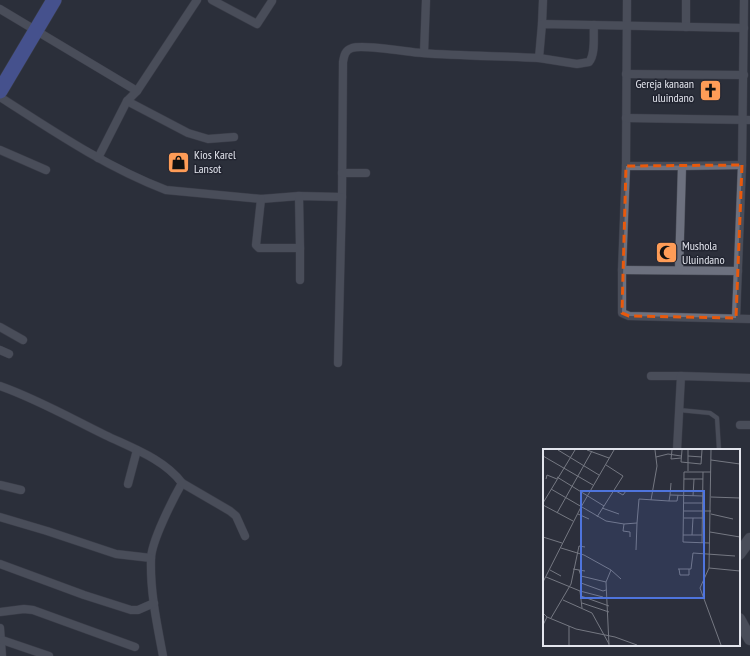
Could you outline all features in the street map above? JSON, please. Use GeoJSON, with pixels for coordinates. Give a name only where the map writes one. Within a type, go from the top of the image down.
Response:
{"type":"FeatureCollection","features":[{"type":"Feature","properties":{"kind":"highway"},"geometry":{"type":"LineString","coordinates":[[0,91],[54,0]]}},
{"type":"Feature","properties":{"kind":"street"},"geometry":{"type":"LineString","coordinates":[[98,158],[127,101],[137,91],[197,0]]}},
{"type":"Feature","properties":{"kind":"street"},"geometry":{"type":"LineString","coordinates":[[212,0],[257,24],[272,0]]}},
{"type":"Feature","properties":{"kind":"street"},"geometry":{"type":"LineString","coordinates":[[424,53],[426,0]]}},
{"type":"Feature","properties":{"kind":"street"},"geometry":{"type":"LineString","coordinates":[[539,58],[544,0]]}},
{"type":"Feature","properties":{"kind":"street"},"geometry":{"type":"LineString","coordinates":[[627,0],[626,166],[621,306],[624,315],[750,318]]}},
{"type":"Feature","properties":{"kind":"street"},"geometry":{"type":"LineString","coordinates":[[686,0],[686,27]]}},
{"type":"Feature","properties":{"kind":"street"},"geometry":{"type":"LineString","coordinates":[[736,318],[742,165],[746,120],[744,75],[744,0]]}},
{"type":"Feature","properties":{"kind":"street"},"geometry":{"type":"LineString","coordinates":[[0,9],[137,91]]}},
{"type":"Feature","properties":{"kind":"street"},"geometry":{"type":"LineString","coordinates":[[542,24],[744,28]]}},
{"type":"Feature","properties":{"kind":"street"},"geometry":{"type":"LineString","coordinates":[[338,363],[342,196],[343,62],[348,50],[356,46],[424,53],[539,58],[577,64],[589,62],[592,59],[594,25]]}},
{"type":"Feature","properties":{"kind":"street"},"geometry":{"type":"LineString","coordinates":[[626,74],[744,75]]}},
{"type":"Feature","properties":{"kind":"street"},"geometry":{"type":"LineString","coordinates":[[0,97],[98,158],[152,185],[166,190],[261,199],[299,196],[342,196]]}},
{"type":"Feature","properties":{"kind":"street"},"geometry":{"type":"LineString","coordinates":[[127,101],[188,133],[208,139],[234,137]]}},
{"type":"Feature","properties":{"kind":"street"},"geometry":{"type":"LineString","coordinates":[[626,118],[746,120]]}},
{"type":"Feature","properties":{"kind":"street"},"geometry":{"type":"LineString","coordinates":[[0,150],[46,170]]}},
{"type":"Feature","properties":{"kind":"street"},"geometry":{"type":"LineString","coordinates":[[626,166],[742,165]]}},
{"type":"Feature","properties":{"kind":"street"},"geometry":{"type":"LineString","coordinates":[[679,270],[682,166]]}},
{"type":"Feature","properties":{"kind":"street"},"geometry":{"type":"LineString","coordinates":[[342,173],[366,173]]}},
{"type":"Feature","properties":{"kind":"street"},"geometry":{"type":"LineString","coordinates":[[299,196],[300,280]]}},
{"type":"Feature","properties":{"kind":"street"},"geometry":{"type":"LineString","coordinates":[[261,199],[256,240],[258,247],[300,248]]}},
{"type":"Feature","properties":{"kind":"street"},"geometry":{"type":"LineString","coordinates":[[622,270],[738,271]]}},
{"type":"Feature","properties":{"kind":"street"},"geometry":{"type":"LineString","coordinates":[[0,327],[23,340]]}},
{"type":"Feature","properties":{"kind":"street"},"geometry":{"type":"LineString","coordinates":[[0,350],[9,354]]}},
{"type":"Feature","properties":{"kind":"street"},"geometry":{"type":"LineString","coordinates":[[651,376],[750,378]]}},
{"type":"Feature","properties":{"kind":"street"},"geometry":{"type":"LineString","coordinates":[[677,449],[681,376]]}},
{"type":"Feature","properties":{"kind":"street"},"geometry":{"type":"LineString","coordinates":[[0,386],[34,399],[137,450],[176,475],[182,483],[230,511],[236,516],[245,536]]}},
{"type":"Feature","properties":{"kind":"street"},"geometry":{"type":"LineString","coordinates":[[740,425],[750,425]]}},
{"type":"Feature","properties":{"kind":"street"},"geometry":{"type":"LineString","coordinates":[[128,484],[137,450]]}},
{"type":"Feature","properties":{"kind":"street"},"geometry":{"type":"LineString","coordinates":[[163,656],[154,603],[151,558],[161,525],[182,483]]}},
{"type":"Feature","properties":{"kind":"street"},"geometry":{"type":"LineString","coordinates":[[0,485],[21,490]]}},
{"type":"Feature","properties":{"kind":"street"},"geometry":{"type":"LineString","coordinates":[[0,517],[116,554],[151,558]]}},
{"type":"Feature","properties":{"kind":"street"},"geometry":{"type":"LineString","coordinates":[[740,553],[750,540]]}},
{"type":"Feature","properties":{"kind":"street"},"geometry":{"type":"LineString","coordinates":[[0,564],[131,610],[138,610],[154,603]]}},
{"type":"Feature","properties":{"kind":"street"},"geometry":{"type":"LineString","coordinates":[[0,612],[24,609],[33,610],[135,647]]}},
{"type":"Feature","properties":{"kind":"street"},"geometry":{"type":"LineString","coordinates":[[744,624],[750,639]]}},
{"type":"Feature","properties":{"kind":"street"},"geometry":{"type":"LineString","coordinates":[[0,628],[2,656]]}},
{"type":"Feature","properties":{"kind":"street"},"geometry":{"type":"LineString","coordinates":[[2,640],[49,656]]}},
{"type":"Feature","properties":{"kind":"lane"},"geometry":{"type":"LineString","coordinates":[[679,410],[710,413],[718,418],[719,449]]}},
{"type":"Feature","properties":{"kind":"highlighted area"},"geometry":{"type":"Polygon","coordinates":[[[742,165],[736,318],[629,316],[622,313],[626,166],[742,165]]]}},
{"type":"Feature","properties":{"kind":"place","name":"Gereja kanaan uluindano"},"geometry":{"type":"Point","coordinates":[710,91]}},
{"type":"Feature","properties":{"kind":"place","name":"Kios Karel Lansot"},"geometry":{"type":"Point","coordinates":[178,162]}},
{"type":"Feature","properties":{"kind":"place","name":"Mushola Uluindano"},"geometry":{"type":"Point","coordinates":[667,253]}}]}
